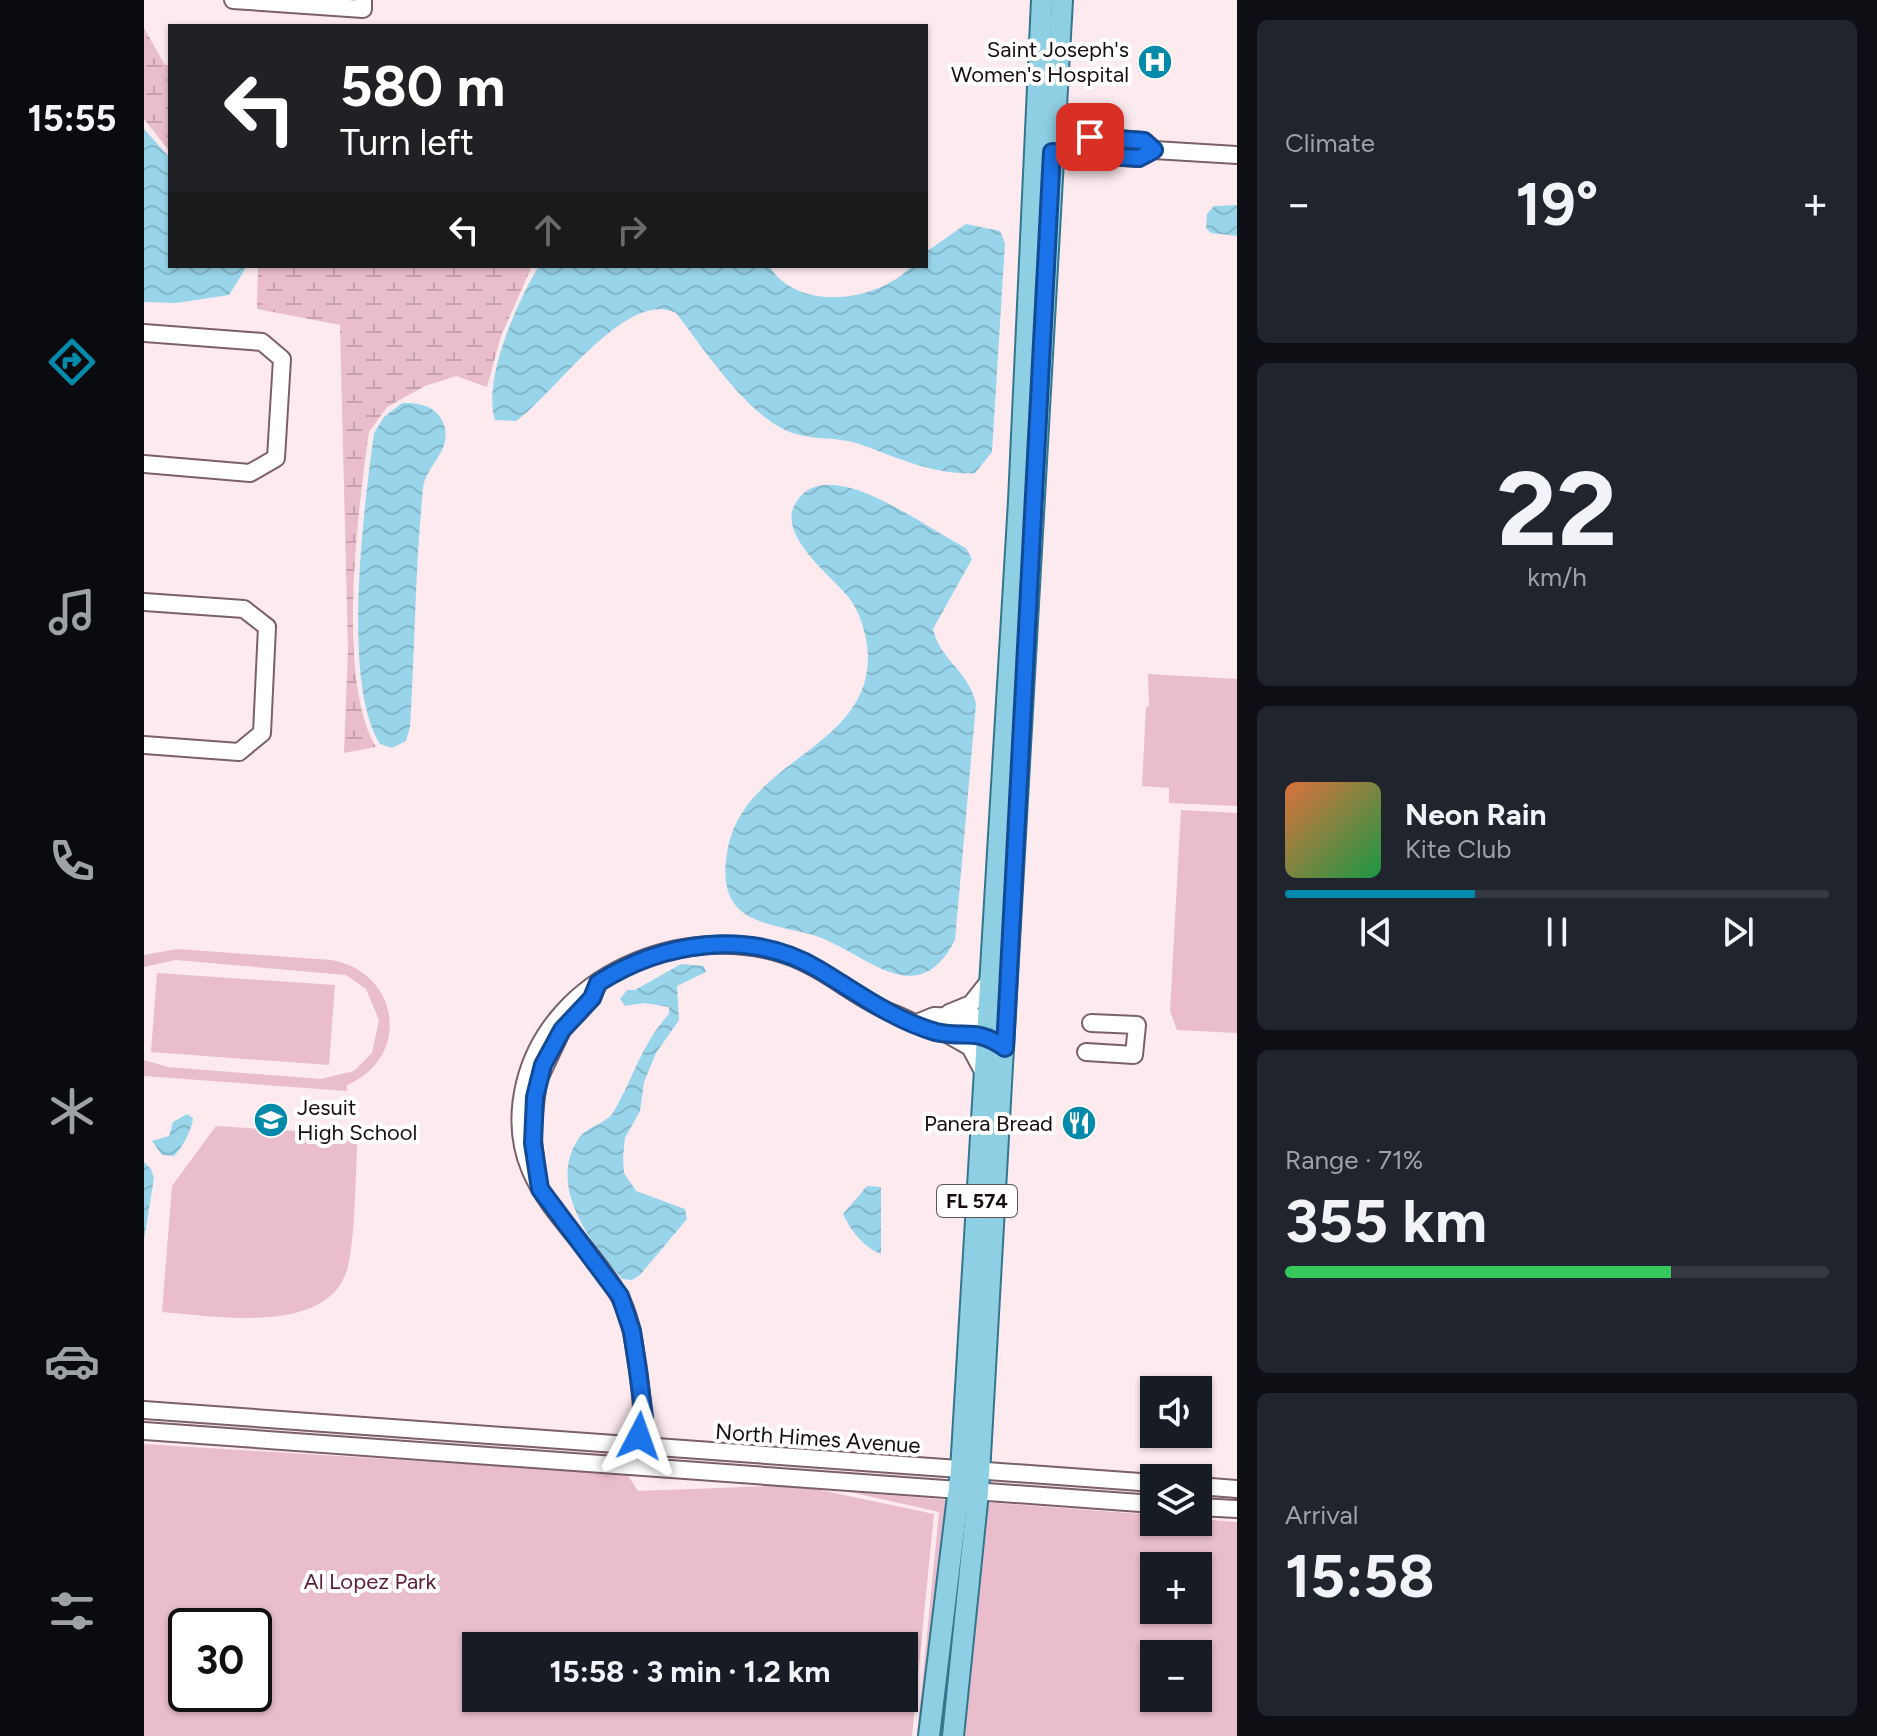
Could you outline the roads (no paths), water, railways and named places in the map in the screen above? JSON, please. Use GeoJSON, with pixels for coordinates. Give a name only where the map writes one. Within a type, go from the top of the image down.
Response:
{"type":"FeatureCollection","features":[{"type":"Feature","properties":{"kind":"main road","name":"FL 574"},"geometry":{"type":"LineString","coordinates":[[929,1736],[969,1481],[984,1073],[993,1024],[1044,143],[1042,0]]}},
{"type":"Feature","properties":{"kind":"main road","name":"FL 574"},"geometry":{"type":"LineString","coordinates":[[953,1735],[969,1481],[1005,1048],[993,1024],[990,980],[1019,501],[1044,143],[1062,0]]}},
{"type":"Feature","properties":{"kind":"street"},"geometry":{"type":"LineString","coordinates":[[233,0],[363,9],[363,0]]}},
{"type":"Feature","properties":{"kind":"street"},"geometry":{"type":"LineString","coordinates":[[1044,143],[1139,158],[1154,150],[1237,155]]}},
{"type":"Feature","properties":{"kind":"street"},"geometry":{"type":"LineString","coordinates":[[144,333],[262,342],[282,359],[276,458],[250,473],[144,464]]}},
{"type":"Feature","properties":{"kind":"street"},"geometry":{"type":"LineString","coordinates":[[144,602],[244,609],[267,627],[262,733],[239,752],[144,745]]}},
{"type":"Feature","properties":{"kind":"street"},"geometry":{"type":"LineString","coordinates":[[636,1446],[644,1417],[632,1331],[620,1296],[551,1207],[537,1180],[526,1169],[521,1132],[523,1094],[529,1068],[548,1029],[562,1009],[583,990],[637,963],[678,950],[719,944],[745,946],[804,962],[878,1007],[917,1023],[993,1024]]}},
{"type":"Feature","properties":{"kind":"street"},"geometry":{"type":"LineString","coordinates":[[940,1024],[971,1004],[990,980]]}},
{"type":"Feature","properties":{"kind":"street"},"geometry":{"type":"LineString","coordinates":[[1086,1052],[1134,1055],[1137,1025],[1091,1023]]}},
{"type":"Feature","properties":{"kind":"street"},"geometry":{"type":"LineString","coordinates":[[940,1024],[970,1047],[984,1073]]}},
{"type":"Feature","properties":{"kind":"street"},"geometry":{"type":"LineString","coordinates":[[149,1410],[149,1432]]}},
{"type":"Feature","properties":{"kind":"street","name":"North Himes Avenue"},"geometry":{"type":"LineString","coordinates":[[149,1410],[636,1446],[1140,1502]]}},
{"type":"Feature","properties":{"kind":"street"},"geometry":{"type":"LineString","coordinates":[[292,1443],[294,1422]]}},
{"type":"Feature","properties":{"kind":"street","name":"North Himes Avenue"},"geometry":{"type":"LineString","coordinates":[[149,1432],[292,1443],[969,1481],[1140,1483]]}},
{"type":"Feature","properties":{"kind":"street"},"geometry":{"type":"LineString","coordinates":[[443,1433],[444,1452]]}},
{"type":"Feature","properties":{"kind":"street"},"geometry":{"type":"LineString","coordinates":[[1212,1487],[1237,1489]]}},
{"type":"Feature","properties":{"kind":"street"},"geometry":{"type":"LineString","coordinates":[[1212,1508],[1237,1509]]}},
{"type":"Feature","properties":{"kind":"water"},"geometry":{"type":"Polygon","coordinates":[[[144,129],[168,156],[168,268],[246,268],[229,295],[176,303],[144,302],[144,129]]]}},
{"type":"Feature","properties":{"kind":"water"},"geometry":{"type":"Polygon","coordinates":[[[1237,205],[1237,236],[1211,233],[1206,228],[1207,214],[1214,206],[1237,205]]]}},
{"type":"Feature","properties":{"kind":"water"},"geometry":{"type":"Polygon","coordinates":[[[966,224],[1000,231],[1005,243],[992,452],[975,473],[930,468],[856,443],[803,436],[779,427],[745,400],[676,313],[656,309],[635,316],[614,329],[516,421],[495,420],[492,403],[497,363],[512,320],[538,268],[771,268],[782,281],[799,291],[839,297],[879,288],[910,268],[928,268],[928,251],[966,224]]]}},
{"type":"Feature","properties":{"kind":"water"},"geometry":{"type":"Polygon","coordinates":[[[402,403],[429,407],[439,415],[446,437],[423,489],[410,727],[406,741],[392,748],[380,744],[368,716],[358,638],[359,593],[374,433],[384,417],[402,403]]]}},
{"type":"Feature","properties":{"kind":"water"},"geometry":{"type":"Polygon","coordinates":[[[823,485],[858,490],[877,498],[966,548],[972,559],[933,629],[942,649],[967,683],[976,704],[955,940],[940,962],[924,973],[908,976],[890,972],[816,936],[753,918],[737,907],[727,885],[727,851],[741,815],[759,791],[830,733],[850,711],[863,686],[868,655],[865,633],[857,611],[809,555],[793,529],[791,516],[795,504],[807,491],[823,485]]]}},
{"type":"Feature","properties":{"kind":"water"},"geometry":{"type":"Polygon","coordinates":[[[681,964],[704,966],[706,972],[677,986],[679,1020],[656,1053],[644,1082],[640,1111],[625,1138],[623,1157],[624,1173],[636,1191],[685,1209],[687,1219],[640,1275],[632,1280],[622,1279],[577,1215],[568,1178],[569,1159],[581,1136],[614,1111],[645,1048],[669,1014],[669,1007],[644,1003],[625,1006],[620,999],[627,990],[635,990],[681,964]]]}},
{"type":"Feature","properties":{"kind":"water"},"geometry":{"type":"Polygon","coordinates":[[[187,1114],[193,1118],[183,1144],[174,1156],[162,1155],[152,1141],[169,1136],[173,1122],[187,1114]]]}},
{"type":"Feature","properties":{"kind":"water"},"geometry":{"type":"Polygon","coordinates":[[[144,1162],[154,1178],[144,1240],[144,1162]]]}},
{"type":"Feature","properties":{"kind":"water"},"geometry":{"type":"Polygon","coordinates":[[[867,1186],[881,1187],[881,1254],[858,1238],[843,1214],[867,1186]]]}},
{"type":"Feature","properties":{"kind":"place","name":"Saint Joseph's Women's Hospital"},"geometry":{"type":"Point","coordinates":[1155,62]}},
{"type":"Feature","properties":{"kind":"place","name":"Jesuit High School"},"geometry":{"type":"Point","coordinates":[271,1120]}},
{"type":"Feature","properties":{"kind":"place","name":"Panera Bread"},"geometry":{"type":"Point","coordinates":[1079,1123]}},
{"type":"Feature","properties":{"kind":"park label","name":"Al Lopez Park"},"geometry":{"type":"Point","coordinates":[370,1581]}}]}
